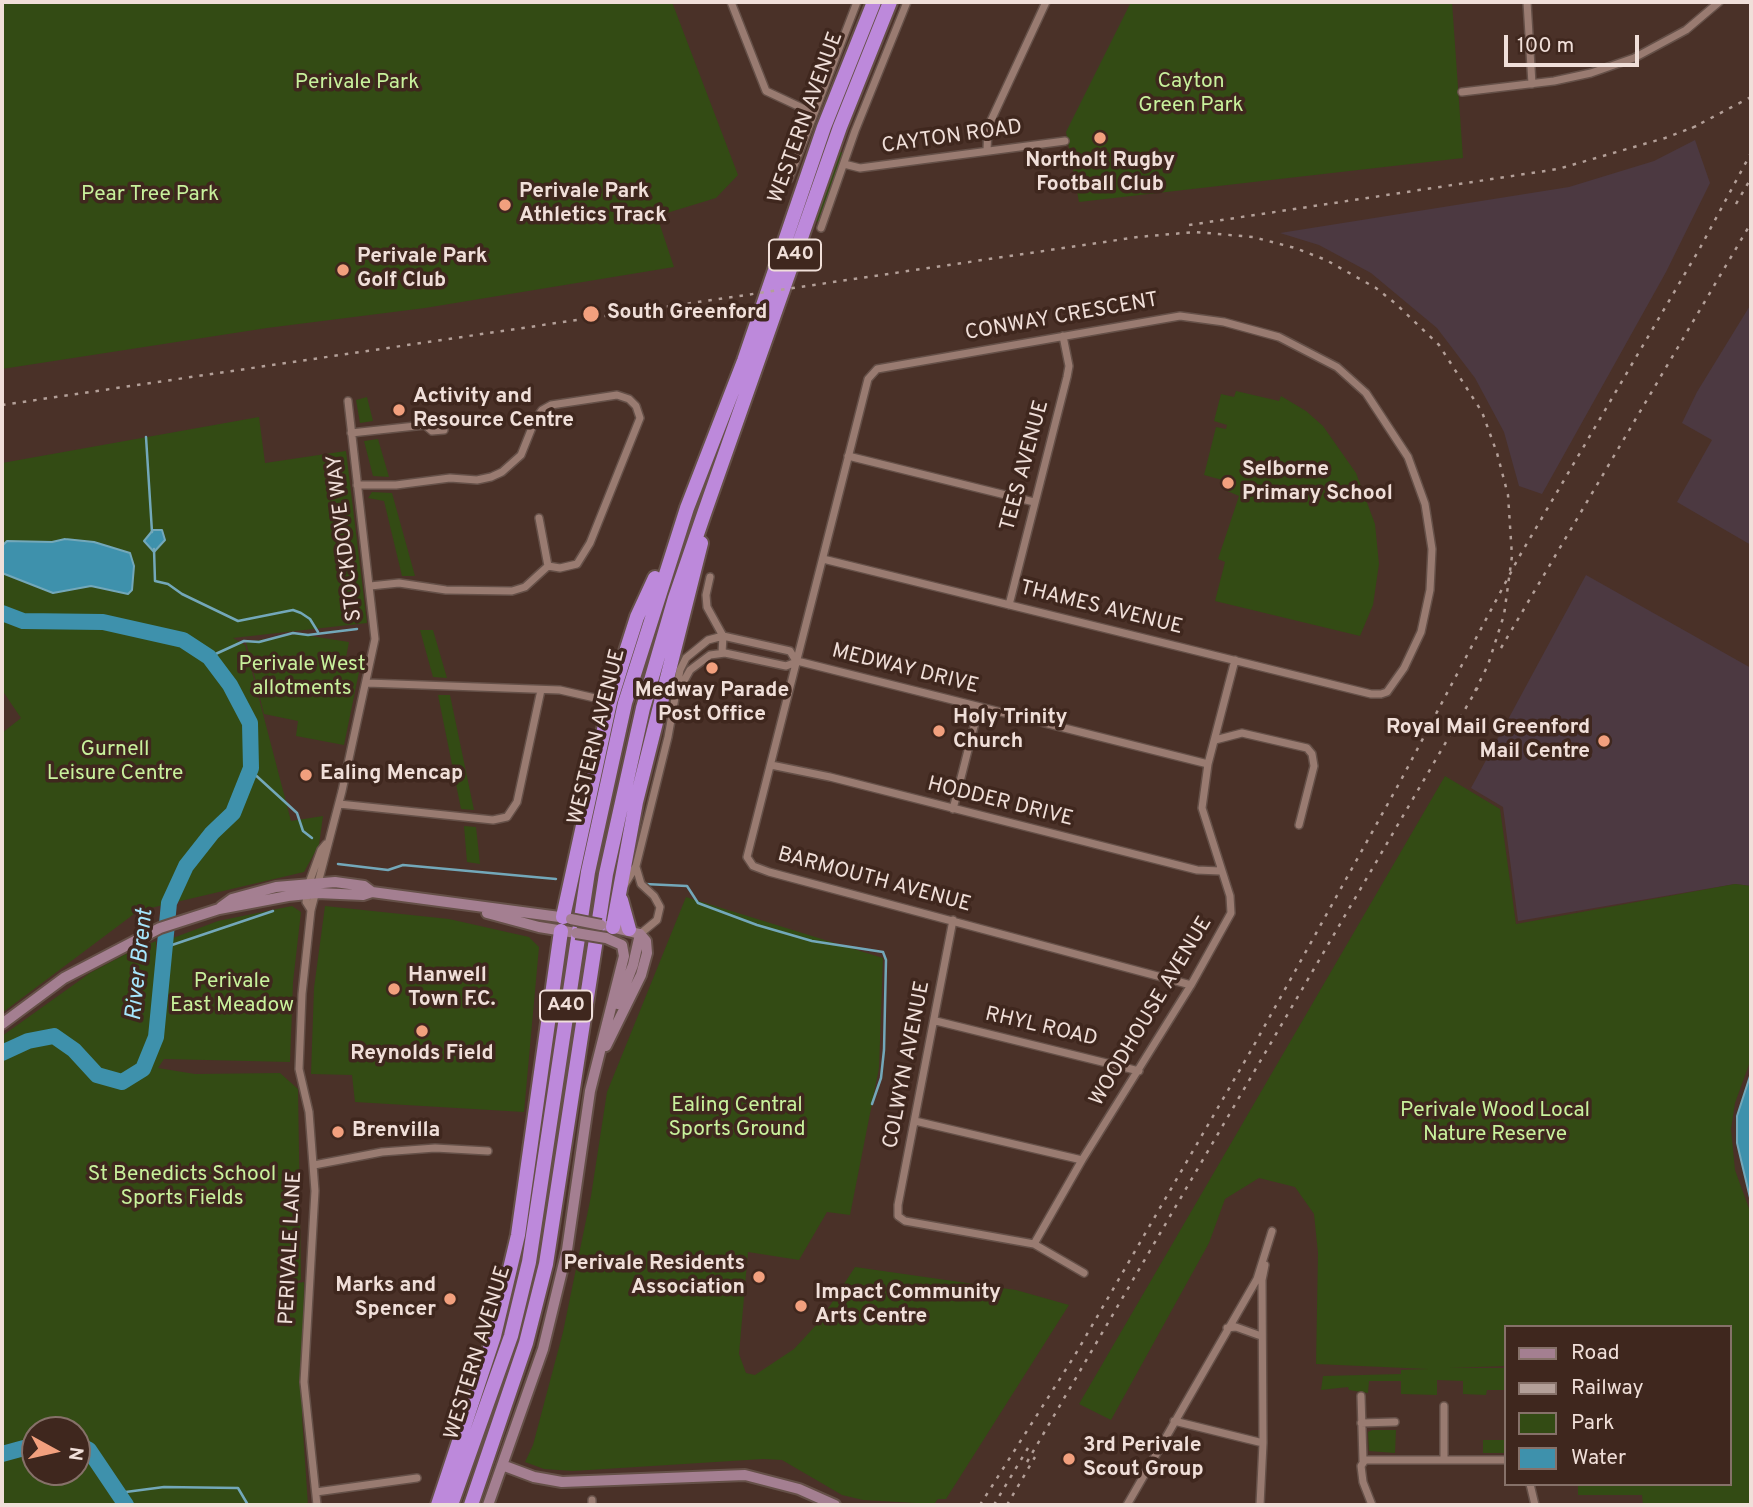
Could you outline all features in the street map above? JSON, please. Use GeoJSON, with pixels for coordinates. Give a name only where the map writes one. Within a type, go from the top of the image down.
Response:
{"type":"FeatureCollection","features":[{"type":"Feature","properties":{"kind":"highway","name":"WESTERN AVENUE"},"geometry":{"type":"LineString","coordinates":[[451,1505],[511,1336],[529,1262],[542,1192],[572,968],[607,779],[625,703],[687,508],[744,361],[824,127],[874,2]]}},
{"type":"Feature","properties":{"kind":"highway","name":"WESTERN AVENUE"},"geometry":{"type":"LineString","coordinates":[[471,1505],[526,1343],[545,1264],[558,1196],[589,972],[624,783],[675,598],[836,138],[890,2]]}},
{"type":"Feature","properties":{"kind":"highway","name":"A40"},"geometry":{"type":"LineString","coordinates":[[438,1505],[484,1370],[518,1235],[566,925],[593,772],[637,617],[687,508]]}},
{"type":"Feature","properties":{"kind":"highway","name":"A40"},"geometry":{"type":"LineString","coordinates":[[610,932],[620,896],[645,767],[701,550],[705,511]]}},
{"type":"Feature","properties":{"kind":"highway","name":"A40"},"geometry":{"type":"LineString","coordinates":[[620,896],[634,931]]}},
{"type":"Feature","properties":{"kind":"main road"},"geometry":{"type":"LineString","coordinates":[[2,1024],[64,978],[160,928],[219,909],[232,900],[255,892],[364,886],[372,892],[566,925],[610,932],[634,931]]}},
{"type":"Feature","properties":{"kind":"main road"},"geometry":{"type":"LineString","coordinates":[[605,1032],[629,975],[634,931]]}},
{"type":"Feature","properties":{"kind":"main road"},"geometry":{"type":"LineString","coordinates":[[596,1068],[645,963],[647,946],[634,931]]}},
{"type":"Feature","properties":{"kind":"main road"},"geometry":{"type":"LineString","coordinates":[[488,1505],[543,1349],[567,1250],[590,1091],[624,956],[622,945],[610,932]]}},
{"type":"Feature","properties":{"kind":"main road"},"geometry":{"type":"LineString","coordinates":[[502,1465],[534,1477],[562,1482],[745,1475],[799,1489],[835,1505]]}},
{"type":"Feature","properties":{"kind":"street"},"geometry":{"type":"LineString","coordinates":[[731,2],[766,91],[813,113]]}},
{"type":"Feature","properties":{"kind":"street"},"geometry":{"type":"LineString","coordinates":[[789,179],[857,2]]}},
{"type":"Feature","properties":{"kind":"street"},"geometry":{"type":"LineString","coordinates":[[821,228],[907,2]]}},
{"type":"Feature","properties":{"kind":"street"},"geometry":{"type":"LineString","coordinates":[[987,150],[988,127],[1046,2]]}},
{"type":"Feature","properties":{"kind":"street"},"geometry":{"type":"LineString","coordinates":[[1527,2],[1532,84]]}},
{"type":"Feature","properties":{"kind":"street"},"geometry":{"type":"LineString","coordinates":[[1462,92],[1591,74],[1634,58],[1686,30],[1719,2]]}},
{"type":"Feature","properties":{"kind":"street","name":"CAYTON ROAD"},"geometry":{"type":"LineString","coordinates":[[844,164],[860,168],[1065,141]]}},
{"type":"Feature","properties":{"kind":"street","name":"CONWAY CRESCENT"},"geometry":{"type":"LineString","coordinates":[[797,661],[868,379],[877,369],[1172,316],[1258,330],[1306,349],[1348,375],[1366,393],[1408,457],[1425,504],[1432,549],[1432,571],[1425,619],[1415,648],[1387,692],[1371,694]]}},
{"type":"Feature","properties":{"kind":"street","name":"TEES AVENUE"},"geometry":{"type":"LineString","coordinates":[[1009,605],[1068,377],[1069,366],[1063,335]]}},
{"type":"Feature","properties":{"kind":"street"},"geometry":{"type":"LineString","coordinates":[[357,485],[396,485],[450,478],[477,480],[491,477],[514,463],[521,455],[535,420],[542,410],[551,405],[617,395],[636,405],[640,418],[584,555],[570,567],[548,566],[525,587],[512,591],[446,590],[405,583],[370,586]]}},
{"type":"Feature","properties":{"kind":"street","name":"STOCKDOVE WAY"},"geometry":{"type":"LineString","coordinates":[[313,888],[321,850],[326,844],[339,804],[375,639],[348,401]]}},
{"type":"Feature","properties":{"kind":"street","name":"STOCKDOVE WAY"},"geometry":{"type":"LineString","coordinates":[[351,433],[425,425],[432,431],[444,430]]}},
{"type":"Feature","properties":{"kind":"street"},"geometry":{"type":"LineString","coordinates":[[848,456],[1034,502]]}},
{"type":"Feature","properties":{"kind":"street"},"geometry":{"type":"LineString","coordinates":[[539,519],[548,566]]}},
{"type":"Feature","properties":{"kind":"street","name":"THAMES AVENUE"},"geometry":{"type":"LineString","coordinates":[[823,559],[1371,694]]}},
{"type":"Feature","properties":{"kind":"street"},"geometry":{"type":"LineString","coordinates":[[710,577],[706,595],[707,607],[723,636],[722,653]]}},
{"type":"Feature","properties":{"kind":"street"},"geometry":{"type":"LineString","coordinates":[[620,896],[636,866],[680,670],[685,658],[708,640],[723,636],[790,651],[797,661],[786,667],[722,653],[699,661],[690,670],[676,695]]}},
{"type":"Feature","properties":{"kind":"street","name":"WOODHOUSE AVENUE"},"geometry":{"type":"LineString","coordinates":[[1034,1244],[1082,1160],[1191,985],[1231,913],[1230,896],[1202,808],[1208,764],[1235,660]]}},
{"type":"Feature","properties":{"kind":"street","name":"MEDWAY DRIVE"},"geometry":{"type":"LineString","coordinates":[[797,661],[1208,764]]}},
{"type":"Feature","properties":{"kind":"street","name":"BARMOUTH AVENUE"},"geometry":{"type":"LineString","coordinates":[[797,661],[747,857],[753,866],[1191,985]]}},
{"type":"Feature","properties":{"kind":"street"},"geometry":{"type":"LineString","coordinates":[[366,683],[541,690],[594,698]]}},
{"type":"Feature","properties":{"kind":"street"},"geometry":{"type":"LineString","coordinates":[[339,804],[493,820],[507,817],[517,802],[541,690]]}},
{"type":"Feature","properties":{"kind":"street"},"geometry":{"type":"LineString","coordinates":[[953,809],[979,707]]}},
{"type":"Feature","properties":{"kind":"street"},"geometry":{"type":"LineString","coordinates":[[1214,740],[1242,733],[1307,748],[1312,754],[1314,766],[1299,825]]}},
{"type":"Feature","properties":{"kind":"street","name":"HODDER DRIVE"},"geometry":{"type":"LineString","coordinates":[[771,765],[1197,870],[1220,871]]}},
{"type":"Feature","properties":{"kind":"street"},"geometry":{"type":"LineString","coordinates":[[634,931],[657,920],[660,907],[654,896],[641,884],[636,866]]}},
{"type":"Feature","properties":{"kind":"street","name":"PERIVALE LANE"},"geometry":{"type":"LineString","coordinates":[[313,888],[302,994],[299,1062],[309,1112],[314,1165],[314,1217],[304,1354],[317,1505]]}},
{"type":"Feature","properties":{"kind":"street","name":"COLWYN AVENUE"},"geometry":{"type":"LineString","coordinates":[[953,920],[898,1216],[905,1221],[1034,1244]]}},
{"type":"Feature","properties":{"kind":"street","name":"RHYL ROAD"},"geometry":{"type":"LineString","coordinates":[[936,1021],[1139,1070]]}},
{"type":"Feature","properties":{"kind":"street"},"geometry":{"type":"LineString","coordinates":[[915,1121],[1082,1160]]}},
{"type":"Feature","properties":{"kind":"street"},"geometry":{"type":"LineString","coordinates":[[314,1165],[382,1152],[435,1148],[488,1151]]}},
{"type":"Feature","properties":{"kind":"street"},"geometry":{"type":"LineString","coordinates":[[1127,1505],[1256,1279],[1272,1231],[1262,1280],[1263,1443],[1260,1505]]}},
{"type":"Feature","properties":{"kind":"street"},"geometry":{"type":"LineString","coordinates":[[1034,1244],[1084,1273]]}},
{"type":"Feature","properties":{"kind":"street"},"geometry":{"type":"LineString","coordinates":[[1227,1328],[1247,1329],[1261,1336]]}},
{"type":"Feature","properties":{"kind":"street"},"geometry":{"type":"LineString","coordinates":[[1361,1396],[1363,1482],[1372,1505]]}},
{"type":"Feature","properties":{"kind":"street"},"geometry":{"type":"LineString","coordinates":[[1444,1406],[1444,1460]]}},
{"type":"Feature","properties":{"kind":"street"},"geometry":{"type":"LineString","coordinates":[[1174,1421],[1263,1443]]}},
{"type":"Feature","properties":{"kind":"street"},"geometry":{"type":"LineString","coordinates":[[1361,1423],[1395,1422]]}},
{"type":"Feature","properties":{"kind":"street"},"geometry":{"type":"LineString","coordinates":[[1363,1461],[1504,1460]]}},
{"type":"Feature","properties":{"kind":"street"},"geometry":{"type":"LineString","coordinates":[[316,1492],[417,1478]]}},
{"type":"Feature","properties":{"kind":"street"},"geometry":{"type":"LineString","coordinates":[[1530,1486],[1535,1505]]}},
{"type":"Feature","properties":{"kind":"shaded area"},"geometry":{"type":"Polygon","coordinates":[[[1695,140],[1710,183],[1666,272],[1542,494],[1519,486],[1504,432],[1475,378],[1437,328],[1371,273],[1319,245],[1280,233],[1569,187],[1654,161],[1695,140]]]}},
{"type":"Feature","properties":{"kind":"shaded area"},"geometry":{"type":"Polygon","coordinates":[[[1751,304],[1751,545],[1677,502],[1712,440],[1682,423],[1697,392],[1751,304]]]}},
{"type":"Feature","properties":{"kind":"shaded area"},"geometry":{"type":"Polygon","coordinates":[[[1586,575],[1751,668],[1751,886],[1735,884],[1518,921],[1503,807],[1471,788],[1586,575]]]}},
{"type":"Feature","properties":{"kind":"green space"},"geometry":{"type":"Polygon","coordinates":[[[2,2],[672,2],[738,175],[716,198],[657,216],[674,267],[425,308],[267,328],[2,369],[2,2]]]}},
{"type":"Feature","properties":{"kind":"green space","name":"Cayton Green Park"},"geometry":{"type":"Polygon","coordinates":[[[1131,2],[1452,2],[1463,158],[1079,202],[1066,132],[1131,2]]]}},
{"type":"Feature","properties":{"kind":"green space"},"geometry":{"type":"Polygon","coordinates":[[[839,151],[843,153],[820,221],[814,222],[839,151]]]}},
{"type":"Feature","properties":{"kind":"green space"},"geometry":{"type":"Polygon","coordinates":[[[1236,391],[1279,401],[1281,396],[1306,411],[1323,426],[1356,473],[1375,524],[1379,564],[1373,605],[1360,636],[1215,601],[1225,562],[1218,559],[1239,496],[1225,490],[1226,481],[1204,475],[1216,427],[1226,429],[1227,425],[1214,421],[1221,394],[1234,397],[1236,391]]]}},
{"type":"Feature","properties":{"kind":"green space"},"geometry":{"type":"Polygon","coordinates":[[[367,397],[373,421],[360,423],[356,400],[367,397]]]}},
{"type":"Feature","properties":{"kind":"green space","name":"Gurnell Leisure Centre"},"geometry":{"type":"Polygon","coordinates":[[[259,417],[265,463],[346,451],[367,623],[233,638],[245,645],[291,821],[323,816],[319,845],[304,872],[138,911],[2,1013],[2,733],[21,718],[2,690],[2,463],[259,417]]]}},
{"type":"Feature","properties":{"kind":"green space"},"geometry":{"type":"Polygon","coordinates":[[[378,439],[389,477],[373,476],[364,441],[378,439]]]}},
{"type":"Feature","properties":{"kind":"green space"},"geometry":{"type":"Polygon","coordinates":[[[372,492],[392,493],[415,576],[402,576],[384,501],[368,498],[372,492]]]}},
{"type":"Feature","properties":{"kind":"green space"},"geometry":{"type":"Polygon","coordinates":[[[420,630],[433,630],[447,678],[433,677],[420,630]]]}},
{"type":"Feature","properties":{"kind":"green space","name":"Perivale West allotments"},"geometry":{"type":"Polygon","coordinates":[[[298,634],[349,642],[344,668],[359,672],[344,745],[296,736],[298,721],[264,714],[246,642],[298,634]]]}},
{"type":"Feature","properties":{"kind":"green space"},"geometry":{"type":"Polygon","coordinates":[[[438,695],[450,695],[474,810],[461,809],[438,695]]]}},
{"type":"Feature","properties":{"kind":"green space","name":"Perivale Wood Local Nature Reserve"},"geometry":{"type":"Polygon","coordinates":[[[1445,776],[1500,809],[1516,924],[1735,884],[1751,886],[1751,1059],[1735,1103],[1731,1129],[1735,1170],[1751,1214],[1751,1505],[1643,1505],[1642,1495],[1578,1495],[1578,1486],[1732,1486],[1732,1325],[1504,1325],[1504,1366],[1450,1368],[1504,1368],[1504,1390],[1487,1390],[1486,1395],[1463,1394],[1463,1381],[1437,1380],[1437,1395],[1401,1394],[1401,1381],[1369,1381],[1368,1393],[1349,1390],[1348,1387],[1321,1390],[1323,1376],[1401,1374],[1401,1370],[1428,1369],[1316,1364],[1318,1253],[1314,1214],[1295,1187],[1259,1178],[1225,1199],[1209,1243],[1111,1420],[1079,1404],[1445,776]]]}},
{"type":"Feature","properties":{"kind":"green space"},"geometry":{"type":"Polygon","coordinates":[[[464,826],[476,827],[480,864],[467,862],[464,826]]]}},
{"type":"Feature","properties":{"kind":"green space","name":"Ealing Central Sports Ground"},"geometry":{"type":"Polygon","coordinates":[[[686,897],[883,958],[879,1068],[850,1215],[827,1212],[799,1260],[748,1252],[739,1354],[746,1373],[755,1375],[794,1349],[819,1322],[823,1328],[820,1321],[855,1267],[1016,1290],[1069,1305],[946,1499],[938,1499],[934,1504],[863,1500],[842,1495],[782,1460],[573,1471],[544,1469],[525,1462],[533,1445],[563,1332],[591,1196],[607,1092],[686,897]]]}},
{"type":"Feature","properties":{"kind":"green space"},"geometry":{"type":"Polygon","coordinates":[[[292,906],[301,912],[293,982],[290,1062],[164,1059],[158,1068],[195,1074],[280,1073],[298,1089],[301,1280],[280,1286],[304,1282],[302,1417],[308,1505],[2,1505],[2,1036],[90,973],[156,941],[156,953],[157,946],[218,921],[292,906]]]}},
{"type":"Feature","properties":{"kind":"green space","name":"Reynolds Field"},"geometry":{"type":"Polygon","coordinates":[[[325,906],[449,919],[529,937],[539,947],[524,1112],[355,1102],[352,1075],[311,1074],[314,988],[325,906]]]}},
{"type":"Feature","properties":{"kind":"green space"},"geometry":{"type":"Polygon","coordinates":[[[1396,1430],[1395,1453],[1369,1451],[1368,1432],[1396,1430]]]}},
{"type":"Feature","properties":{"kind":"green space"},"geometry":{"type":"Polygon","coordinates":[[[1483,1440],[1504,1440],[1504,1453],[1483,1453],[1483,1440]]]}},
{"type":"Feature","properties":{"kind":"water"},"geometry":{"type":"Polygon","coordinates":[[[153,530],[162,530],[165,540],[154,552],[144,541],[153,530]]]}},
{"type":"Feature","properties":{"kind":"water"},"geometry":{"type":"Polygon","coordinates":[[[65,539],[94,542],[130,553],[134,566],[132,590],[128,594],[91,586],[53,593],[2,573],[2,546],[7,541],[52,542],[65,539]]]}},
{"type":"Feature","properties":{"kind":"water"},"geometry":{"type":"Polygon","coordinates":[[[1751,1073],[1751,1202],[1737,1143],[1737,1116],[1751,1073]]]}},
{"type":"Feature","properties":{"kind":"waterway"},"geometry":{"type":"LineString","coordinates":[[146,437],[152,532]]}},
{"type":"Feature","properties":{"kind":"waterway"},"geometry":{"type":"LineString","coordinates":[[154,549],[155,581],[168,584],[182,594],[238,621],[293,610],[310,619],[318,632]]}},
{"type":"Feature","properties":{"kind":"waterway","name":"River Brent"},"geometry":{"type":"LineString","coordinates":[[2,613],[23,621],[103,622],[183,640],[209,657],[230,685],[250,723],[251,768],[233,813],[212,833],[186,866],[169,903],[156,1037],[143,1069],[122,1082],[97,1075],[74,1050],[54,1036],[28,1041],[2,1053]]}},
{"type":"Feature","properties":{"kind":"waterway"},"geometry":{"type":"LineString","coordinates":[[209,657],[244,641],[259,642],[293,633],[308,635],[357,629]]}},
{"type":"Feature","properties":{"kind":"waterway"},"geometry":{"type":"LineString","coordinates":[[250,770],[297,813],[303,831],[312,838]]}},
{"type":"Feature","properties":{"kind":"waterway"},"geometry":{"type":"LineString","coordinates":[[338,864],[388,870],[403,865],[556,879]]}},
{"type":"Feature","properties":{"kind":"waterway"},"geometry":{"type":"LineString","coordinates":[[645,884],[687,886],[698,903],[757,925],[812,941],[883,952],[886,960],[884,1050],[881,1078],[872,1104]]}},
{"type":"Feature","properties":{"kind":"waterway"},"geometry":{"type":"LineString","coordinates":[[166,947],[273,911]]}},
{"type":"Feature","properties":{"kind":"waterway","name":"River Brent"},"geometry":{"type":"LineString","coordinates":[[2,1454],[21,1449]]}},
{"type":"Feature","properties":{"kind":"waterway","name":"River Brent"},"geometry":{"type":"LineString","coordinates":[[91,1453],[126,1505]]}},
{"type":"Feature","properties":{"kind":"waterway"},"geometry":{"type":"LineString","coordinates":[[118,1493],[164,1487],[238,1488],[248,1505]]}},
{"type":"Feature","properties":{"kind":"railway"},"geometry":{"type":"LineString","coordinates":[[1692,128],[1751,97]]}},
{"type":"Feature","properties":{"kind":"railway"},"geometry":{"type":"LineString","coordinates":[[1189,225],[1558,169],[1665,138],[1699,125]]}},
{"type":"Feature","properties":{"kind":"railway"},"geometry":{"type":"LineString","coordinates":[[980,1505],[1075,1355],[1253,1047],[1401,780],[1519,557],[1700,248],[1751,153]]}},
{"type":"Feature","properties":{"kind":"railway"},"geometry":{"type":"LineString","coordinates":[[1736,204],[1751,178]]}},
{"type":"Feature","properties":{"kind":"railway"},"geometry":{"type":"LineString","coordinates":[[1501,648],[1751,223]]}},
{"type":"Feature","properties":{"kind":"railway"},"geometry":{"type":"LineString","coordinates":[[2,405],[1138,237],[1195,232],[1253,237],[1295,248],[1326,260],[1376,288],[1439,345],[1482,412],[1508,495],[1512,556],[1504,615],[1488,665],[1473,695]]}},
{"type":"Feature","properties":{"kind":"railway"},"geometry":{"type":"LineString","coordinates":[[1027,1462],[1478,687]]}},
{"type":"Feature","properties":{"kind":"railway"},"geometry":{"type":"LineString","coordinates":[[994,1505],[1028,1448]]}},
{"type":"Feature","properties":{"kind":"railway"},"geometry":{"type":"LineString","coordinates":[[1007,1505],[1035,1457]]}},
{"type":"Feature","properties":{"kind":"place","name":"Northolt Rugby Football Club"},"geometry":{"type":"Point","coordinates":[1100,138]}},
{"type":"Feature","properties":{"kind":"place","name":"Perivale Park Athletics Track"},"geometry":{"type":"Point","coordinates":[505,205]}},
{"type":"Feature","properties":{"kind":"place","name":"Perivale Park Golf Club"},"geometry":{"type":"Point","coordinates":[343,270]}},
{"type":"Feature","properties":{"kind":"place","name":"South Greenford"},"geometry":{"type":"Point","coordinates":[591,314]}},
{"type":"Feature","properties":{"kind":"place","name":"Activity and Resource Centre"},"geometry":{"type":"Point","coordinates":[399,410]}},
{"type":"Feature","properties":{"kind":"place","name":"Selborne Primary School"},"geometry":{"type":"Point","coordinates":[1228,483]}},
{"type":"Feature","properties":{"kind":"place","name":"Medway Parade Post Office"},"geometry":{"type":"Point","coordinates":[712,668]}},
{"type":"Feature","properties":{"kind":"place","name":"Holy Trinity Church"},"geometry":{"type":"Point","coordinates":[939,731]}},
{"type":"Feature","properties":{"kind":"place","name":"Royal Mail Greenford Mail Centre"},"geometry":{"type":"Point","coordinates":[1604,741]}},
{"type":"Feature","properties":{"kind":"place","name":"Ealing Mencap"},"geometry":{"type":"Point","coordinates":[306,775]}},
{"type":"Feature","properties":{"kind":"place","name":"Hanwell Town F.C."},"geometry":{"type":"Point","coordinates":[394,989]}},
{"type":"Feature","properties":{"kind":"place","name":"Reynolds Field"},"geometry":{"type":"Point","coordinates":[422,1031]}},
{"type":"Feature","properties":{"kind":"place","name":"Brenvilla"},"geometry":{"type":"Point","coordinates":[338,1132]}},
{"type":"Feature","properties":{"kind":"place","name":"Perivale Residents Association"},"geometry":{"type":"Point","coordinates":[759,1277]}},
{"type":"Feature","properties":{"kind":"place","name":"Marks and Spencer"},"geometry":{"type":"Point","coordinates":[450,1299]}},
{"type":"Feature","properties":{"kind":"place","name":"Impact Community Arts Centre"},"geometry":{"type":"Point","coordinates":[801,1306]}},
{"type":"Feature","properties":{"kind":"place","name":"3rd Perivale Scout Group"},"geometry":{"type":"Point","coordinates":[1069,1459]}},
{"type":"Feature","properties":{"kind":"park label","name":"Perivale Park"},"geometry":{"type":"Point","coordinates":[357,84]}},
{"type":"Feature","properties":{"kind":"park label","name":"Pear Tree Park"},"geometry":{"type":"Point","coordinates":[150,196]}},
{"type":"Feature","properties":{"kind":"park label","name":"Perivale East Meadow"},"geometry":{"type":"Point","coordinates":[232,995]}},
{"type":"Feature","properties":{"kind":"park label","name":"St Benedicts School Sports Fields"},"geometry":{"type":"Point","coordinates":[182,1188]}}]}
